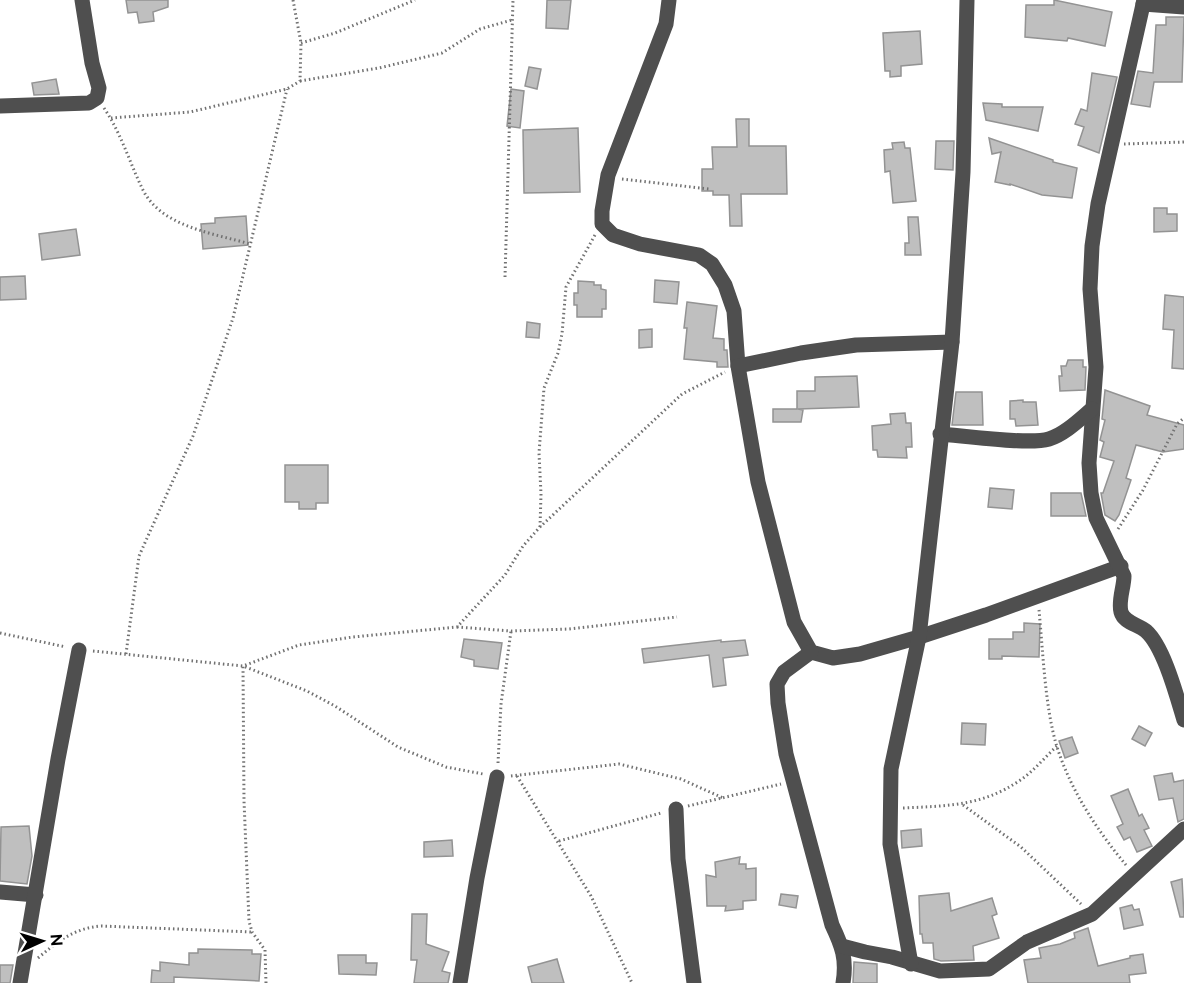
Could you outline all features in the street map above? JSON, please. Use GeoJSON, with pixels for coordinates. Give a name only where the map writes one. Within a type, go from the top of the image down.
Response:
{"type":"FeatureCollection","features":[{"type":"Feature","properties":{"kind":"street"},"geometry":{"type":"LineString","coordinates":[[0,106],[90,103],[97,98],[99,88],[92,63],[82,0]]}},
{"type":"Feature","properties":{"kind":"street"},"geometry":{"type":"LineString","coordinates":[[669,0],[666,24],[608,176],[602,224],[613,235],[640,244],[699,255],[712,264],[725,285],[734,311],[738,366],[758,482],[794,622],[811,652],[833,658],[860,654],[919,637],[1038,597],[1121,566]]}},
{"type":"Feature","properties":{"kind":"street"},"geometry":{"type":"LineString","coordinates":[[911,964],[890,844],[891,769],[919,637],[952,342],[963,172],[967,0]]}},
{"type":"Feature","properties":{"kind":"street"},"geometry":{"type":"LineString","coordinates":[[1184,7],[1143,2],[1133,54],[1110,145],[1092,246],[1090,289],[1096,367],[1089,463],[1091,493],[1096,518],[1124,576],[1120,603],[1121,614],[1125,620],[1147,632],[1156,646],[1171,676],[1184,720]]}},
{"type":"Feature","properties":{"kind":"street"},"geometry":{"type":"LineString","coordinates":[[738,366],[801,352],[856,345],[952,342]]}},
{"type":"Feature","properties":{"kind":"street"},"geometry":{"type":"LineString","coordinates":[[940,434],[1031,441],[1048,439],[1075,423],[1092,409]]}},
{"type":"Feature","properties":{"kind":"street"},"geometry":{"type":"LineString","coordinates":[[22,977],[48,817],[79,650]]}},
{"type":"Feature","properties":{"kind":"street"},"geometry":{"type":"LineString","coordinates":[[811,652],[784,672],[777,684],[777,703],[786,754],[832,925],[842,946],[846,967],[843,983]]}},
{"type":"Feature","properties":{"kind":"street"},"geometry":{"type":"LineString","coordinates":[[460,983],[475,889],[497,777]]}},
{"type":"Feature","properties":{"kind":"street"},"geometry":{"type":"LineString","coordinates":[[676,809],[678,859],[694,983]]}},
{"type":"Feature","properties":{"kind":"street"},"geometry":{"type":"LineString","coordinates":[[842,946],[940,971],[989,969],[1027,942],[1092,914],[1184,829]]}},
{"type":"Feature","properties":{"kind":"street"},"geometry":{"type":"LineString","coordinates":[[0,892],[36,895]]}},
{"type":"Feature","properties":{"kind":"path"},"geometry":{"type":"LineString","coordinates":[[293,0],[301,43],[300,81]]}},
{"type":"Feature","properties":{"kind":"path"},"geometry":{"type":"LineString","coordinates":[[301,43],[335,33],[415,0]]}},
{"type":"Feature","properties":{"kind":"path"},"geometry":{"type":"LineString","coordinates":[[505,277],[513,0]]}},
{"type":"Feature","properties":{"kind":"path"},"geometry":{"type":"LineString","coordinates":[[111,118],[190,112],[287,89],[300,81],[345,75],[426,57],[442,53],[480,28],[512,20]]}},
{"type":"Feature","properties":{"kind":"path"},"geometry":{"type":"LineString","coordinates":[[126,654],[138,556],[193,436],[233,318],[287,89]]}},
{"type":"Feature","properties":{"kind":"path"},"geometry":{"type":"LineString","coordinates":[[97,98],[111,118],[126,148],[142,190],[156,208],[177,222],[250,244]]}},
{"type":"Feature","properties":{"kind":"path"},"geometry":{"type":"LineString","coordinates":[[1110,145],[1184,142]]}},
{"type":"Feature","properties":{"kind":"path"},"geometry":{"type":"LineString","coordinates":[[608,176],[630,182],[709,189]]}},
{"type":"Feature","properties":{"kind":"path"},"geometry":{"type":"LineString","coordinates":[[540,527],[542,494],[539,453],[544,388],[558,353],[566,287],[587,246],[602,224]]}},
{"type":"Feature","properties":{"kind":"path"},"geometry":{"type":"LineString","coordinates":[[457,627],[505,575],[523,546],[540,527],[682,394],[738,366]]}},
{"type":"Feature","properties":{"kind":"path"},"geometry":{"type":"LineString","coordinates":[[1109,543],[1143,490],[1177,424],[1184,418]]}},
{"type":"Feature","properties":{"kind":"path"},"geometry":{"type":"LineString","coordinates":[[1038,597],[1051,717],[1057,746],[1070,780],[1085,808],[1135,876]]}},
{"type":"Feature","properties":{"kind":"path"},"geometry":{"type":"LineString","coordinates":[[243,666],[299,645],[353,637],[457,627],[511,631],[569,629],[677,617]]}},
{"type":"Feature","properties":{"kind":"path"},"geometry":{"type":"LineString","coordinates":[[497,777],[501,704],[511,631]]}},
{"type":"Feature","properties":{"kind":"path"},"geometry":{"type":"LineString","coordinates":[[0,633],[79,650],[243,666],[307,691],[408,751],[446,767],[497,777],[619,764],[681,779],[723,798]]}},
{"type":"Feature","properties":{"kind":"path"},"geometry":{"type":"LineString","coordinates":[[243,666],[247,892],[252,932],[265,950],[266,983]]}},
{"type":"Feature","properties":{"kind":"path"},"geometry":{"type":"LineString","coordinates":[[889,809],[963,805],[995,795],[1021,780],[1057,746]]}},
{"type":"Feature","properties":{"kind":"path"},"geometry":{"type":"LineString","coordinates":[[517,776],[591,896],[632,983]]}},
{"type":"Feature","properties":{"kind":"path"},"geometry":{"type":"LineString","coordinates":[[963,805],[1021,847],[1092,914]]}},
{"type":"Feature","properties":{"kind":"path"},"geometry":{"type":"LineString","coordinates":[[22,977],[55,944],[85,927],[252,932]]}},
{"type":"Feature","properties":{"kind":"building"},"geometry":{"type":"Polygon","coordinates":[[[126,0],[168,0],[168,7],[153,12],[154,21],[139,23],[137,12],[128,13],[126,0]]]}},
{"type":"Feature","properties":{"kind":"building"},"geometry":{"type":"Polygon","coordinates":[[[547,0],[571,0],[568,29],[546,28],[547,0]]]}},
{"type":"Feature","properties":{"kind":"building"},"geometry":{"type":"Polygon","coordinates":[[[1054,0],[1112,12],[1105,46],[1068,38],[1067,41],[1025,37],[1026,5],[1054,5],[1054,0]]]}},
{"type":"Feature","properties":{"kind":"building"},"geometry":{"type":"Polygon","coordinates":[[[1166,17],[1184,17],[1182,82],[1154,82],[1150,107],[1131,104],[1138,71],[1153,73],[1156,25],[1166,25],[1166,17]]]}},
{"type":"Feature","properties":{"kind":"building"},"geometry":{"type":"Polygon","coordinates":[[[920,31],[922,64],[901,66],[901,76],[890,77],[890,71],[885,71],[883,33],[920,31]]]}},
{"type":"Feature","properties":{"kind":"building"},"geometry":{"type":"Polygon","coordinates":[[[529,67],[541,69],[537,89],[525,86],[529,67]]]}},
{"type":"Feature","properties":{"kind":"building"},"geometry":{"type":"Polygon","coordinates":[[[1092,73],[1117,77],[1099,153],[1078,145],[1084,127],[1075,124],[1081,109],[1087,111],[1092,73]]]}},
{"type":"Feature","properties":{"kind":"building"},"geometry":{"type":"Polygon","coordinates":[[[56,79],[59,94],[34,95],[32,83],[56,79]]]}},
{"type":"Feature","properties":{"kind":"building"},"geometry":{"type":"Polygon","coordinates":[[[511,89],[524,91],[520,128],[507,126],[511,89]]]}},
{"type":"Feature","properties":{"kind":"building"},"geometry":{"type":"Polygon","coordinates":[[[983,103],[1002,104],[1002,107],[1043,107],[1038,131],[986,120],[983,103]]]}},
{"type":"Feature","properties":{"kind":"building"},"geometry":{"type":"Polygon","coordinates":[[[736,119],[749,119],[749,146],[786,146],[787,194],[741,194],[742,226],[730,226],[729,195],[713,195],[713,191],[702,191],[702,169],[713,169],[712,147],[737,147],[736,119]]]}},
{"type":"Feature","properties":{"kind":"building"},"geometry":{"type":"Polygon","coordinates":[[[578,128],[580,192],[524,193],[523,130],[578,128]]]}},
{"type":"Feature","properties":{"kind":"building"},"geometry":{"type":"Polygon","coordinates":[[[989,138],[1053,160],[1053,162],[1077,168],[1072,198],[1042,195],[1010,184],[995,182],[1001,152],[992,154],[989,138]]]}},
{"type":"Feature","properties":{"kind":"building"},"geometry":{"type":"Polygon","coordinates":[[[936,141],[954,141],[953,170],[935,169],[936,141]]]}},
{"type":"Feature","properties":{"kind":"building"},"geometry":{"type":"Polygon","coordinates":[[[904,142],[905,148],[910,148],[916,201],[893,203],[890,171],[885,172],[884,150],[893,149],[892,143],[904,142]]]}},
{"type":"Feature","properties":{"kind":"building"},"geometry":{"type":"Polygon","coordinates":[[[1154,208],[1167,208],[1167,214],[1177,214],[1177,231],[1154,232],[1154,208]]]}},
{"type":"Feature","properties":{"kind":"building"},"geometry":{"type":"Polygon","coordinates":[[[246,216],[248,245],[203,249],[201,224],[215,223],[215,218],[246,216]]]}},
{"type":"Feature","properties":{"kind":"building"},"geometry":{"type":"Polygon","coordinates":[[[908,217],[918,217],[921,255],[905,255],[905,243],[909,243],[908,217]]]}},
{"type":"Feature","properties":{"kind":"building"},"geometry":{"type":"Polygon","coordinates":[[[76,229],[80,255],[42,260],[39,234],[76,229]]]}},
{"type":"Feature","properties":{"kind":"building"},"geometry":{"type":"Polygon","coordinates":[[[25,276],[26,299],[0,300],[0,277],[25,276]]]}},
{"type":"Feature","properties":{"kind":"building"},"geometry":{"type":"Polygon","coordinates":[[[655,280],[679,282],[677,304],[654,302],[655,280]]]}},
{"type":"Feature","properties":{"kind":"building"},"geometry":{"type":"Polygon","coordinates":[[[578,281],[594,282],[594,285],[601,285],[601,289],[606,290],[606,309],[602,309],[602,317],[577,317],[574,293],[578,293],[578,281]]]}},
{"type":"Feature","properties":{"kind":"building"},"geometry":{"type":"Polygon","coordinates":[[[1165,295],[1184,297],[1184,369],[1172,368],[1174,330],[1163,329],[1165,295]]]}},
{"type":"Feature","properties":{"kind":"building"},"geometry":{"type":"Polygon","coordinates":[[[687,302],[717,306],[713,338],[724,339],[728,367],[717,367],[717,362],[684,359],[687,302]]]}},
{"type":"Feature","properties":{"kind":"building"},"geometry":{"type":"Polygon","coordinates":[[[527,322],[540,324],[539,338],[526,337],[527,322]]]}},
{"type":"Feature","properties":{"kind":"building"},"geometry":{"type":"Polygon","coordinates":[[[652,329],[652,347],[639,348],[639,330],[652,329]]]}},
{"type":"Feature","properties":{"kind":"building"},"geometry":{"type":"Polygon","coordinates":[[[1068,360],[1083,360],[1083,367],[1086,367],[1085,390],[1060,391],[1061,366],[1066,366],[1068,360]]]}},
{"type":"Feature","properties":{"kind":"building"},"geometry":{"type":"Polygon","coordinates":[[[857,376],[859,407],[798,409],[803,410],[801,422],[773,422],[773,409],[797,409],[797,391],[815,391],[815,377],[857,376]]]}},
{"type":"Feature","properties":{"kind":"building"},"geometry":{"type":"Polygon","coordinates":[[[1105,390],[1150,406],[1147,415],[1184,425],[1184,449],[1163,452],[1136,445],[1126,478],[1131,480],[1115,521],[1105,515],[1101,493],[1103,493],[1114,461],[1100,457],[1104,442],[1100,440],[1105,420],[1102,419],[1105,390]]]}},
{"type":"Feature","properties":{"kind":"building"},"geometry":{"type":"Polygon","coordinates":[[[956,392],[982,392],[983,425],[952,425],[956,392]]]}},
{"type":"Feature","properties":{"kind":"building"},"geometry":{"type":"Polygon","coordinates":[[[1023,400],[1023,402],[1036,402],[1038,425],[1016,426],[1015,419],[1010,419],[1010,401],[1023,400]]]}},
{"type":"Feature","properties":{"kind":"building"},"geometry":{"type":"Polygon","coordinates":[[[905,413],[906,423],[911,423],[912,447],[906,447],[907,458],[878,457],[877,450],[873,450],[872,426],[891,424],[890,414],[905,413]]]}},
{"type":"Feature","properties":{"kind":"building"},"geometry":{"type":"Polygon","coordinates":[[[285,465],[328,465],[328,503],[316,503],[316,509],[299,509],[299,502],[285,502],[285,465]]]}},
{"type":"Feature","properties":{"kind":"building"},"geometry":{"type":"Polygon","coordinates":[[[990,488],[1014,490],[1012,509],[988,507],[990,488]]]}},
{"type":"Feature","properties":{"kind":"building"},"geometry":{"type":"Polygon","coordinates":[[[1051,493],[1081,493],[1086,516],[1051,516],[1051,493]]]}},
{"type":"Feature","properties":{"kind":"building"},"geometry":{"type":"Polygon","coordinates":[[[1024,623],[1040,624],[1039,657],[1002,656],[1002,659],[989,659],[989,639],[1013,639],[1013,632],[1024,632],[1024,623]]]}},
{"type":"Feature","properties":{"kind":"building"},"geometry":{"type":"Polygon","coordinates":[[[464,639],[502,643],[498,669],[474,666],[474,660],[461,657],[464,639]]]}},
{"type":"Feature","properties":{"kind":"building"},"geometry":{"type":"Polygon","coordinates":[[[721,640],[721,642],[745,640],[748,655],[723,658],[726,685],[713,687],[709,655],[644,663],[642,649],[721,640]]]}},
{"type":"Feature","properties":{"kind":"building"},"geometry":{"type":"Polygon","coordinates":[[[962,723],[986,724],[985,745],[961,744],[962,723]]]}},
{"type":"Feature","properties":{"kind":"building"},"geometry":{"type":"Polygon","coordinates":[[[1139,726],[1152,733],[1145,746],[1132,739],[1139,726]]]}},
{"type":"Feature","properties":{"kind":"building"},"geometry":{"type":"Polygon","coordinates":[[[1072,737],[1078,753],[1065,758],[1059,741],[1072,737]]]}},
{"type":"Feature","properties":{"kind":"building"},"geometry":{"type":"Polygon","coordinates":[[[1172,773],[1174,782],[1184,780],[1184,819],[1178,822],[1173,798],[1159,800],[1154,776],[1172,773]]]}},
{"type":"Feature","properties":{"kind":"building"},"geometry":{"type":"Polygon","coordinates":[[[1128,789],[1139,816],[1142,814],[1149,828],[1144,830],[1152,846],[1137,852],[1130,837],[1124,840],[1117,827],[1123,824],[1111,796],[1128,789]]]}},
{"type":"Feature","properties":{"kind":"building"},"geometry":{"type":"Polygon","coordinates":[[[29,826],[32,856],[27,884],[0,881],[1,827],[29,826]]]}},
{"type":"Feature","properties":{"kind":"building"},"geometry":{"type":"Polygon","coordinates":[[[921,829],[922,846],[902,848],[901,831],[921,829]]]}},
{"type":"Feature","properties":{"kind":"building"},"geometry":{"type":"Polygon","coordinates":[[[452,840],[453,856],[424,857],[424,842],[452,840]]]}},
{"type":"Feature","properties":{"kind":"building"},"geometry":{"type":"Polygon","coordinates":[[[740,857],[739,864],[746,864],[746,869],[756,868],[756,900],[743,901],[743,909],[725,911],[726,906],[707,906],[706,875],[716,877],[715,862],[740,857]]]}},
{"type":"Feature","properties":{"kind":"building"},"geometry":{"type":"Polygon","coordinates":[[[1182,879],[1184,917],[1180,917],[1171,882],[1182,879]]]}},
{"type":"Feature","properties":{"kind":"building"},"geometry":{"type":"Polygon","coordinates":[[[949,893],[951,911],[992,898],[997,914],[992,916],[999,938],[973,946],[974,960],[941,961],[934,959],[933,943],[923,943],[922,934],[920,934],[919,896],[949,893]]]}},
{"type":"Feature","properties":{"kind":"building"},"geometry":{"type":"Polygon","coordinates":[[[781,894],[798,896],[796,908],[779,905],[781,894]]]}},
{"type":"Feature","properties":{"kind":"building"},"geometry":{"type":"Polygon","coordinates":[[[1132,905],[1134,910],[1139,909],[1143,925],[1124,929],[1120,908],[1132,905]]]}},
{"type":"Feature","properties":{"kind":"building"},"geometry":{"type":"Polygon","coordinates":[[[412,914],[427,914],[426,944],[449,952],[442,971],[450,973],[448,983],[414,983],[417,960],[411,960],[412,914]]]}},
{"type":"Feature","properties":{"kind":"building"},"geometry":{"type":"Polygon","coordinates":[[[1088,928],[1098,966],[1143,954],[1146,973],[1129,975],[1130,983],[1028,983],[1024,960],[1041,958],[1039,948],[1075,938],[1074,933],[1088,928]]]}},
{"type":"Feature","properties":{"kind":"building"},"geometry":{"type":"Polygon","coordinates":[[[198,949],[252,950],[252,954],[261,954],[259,981],[174,977],[174,983],[151,983],[152,970],[160,971],[160,962],[189,965],[189,953],[198,953],[198,949]]]}},
{"type":"Feature","properties":{"kind":"building"},"geometry":{"type":"Polygon","coordinates":[[[338,955],[366,955],[366,963],[377,963],[376,975],[339,974],[338,955]]]}},
{"type":"Feature","properties":{"kind":"building"},"geometry":{"type":"Polygon","coordinates":[[[557,959],[564,983],[532,983],[528,967],[557,959]]]}},
{"type":"Feature","properties":{"kind":"building"},"geometry":{"type":"Polygon","coordinates":[[[854,962],[877,964],[877,983],[853,983],[854,962]]]}},
{"type":"Feature","properties":{"kind":"building"},"geometry":{"type":"Polygon","coordinates":[[[0,965],[13,965],[10,983],[0,983],[0,965]]]}}]}
